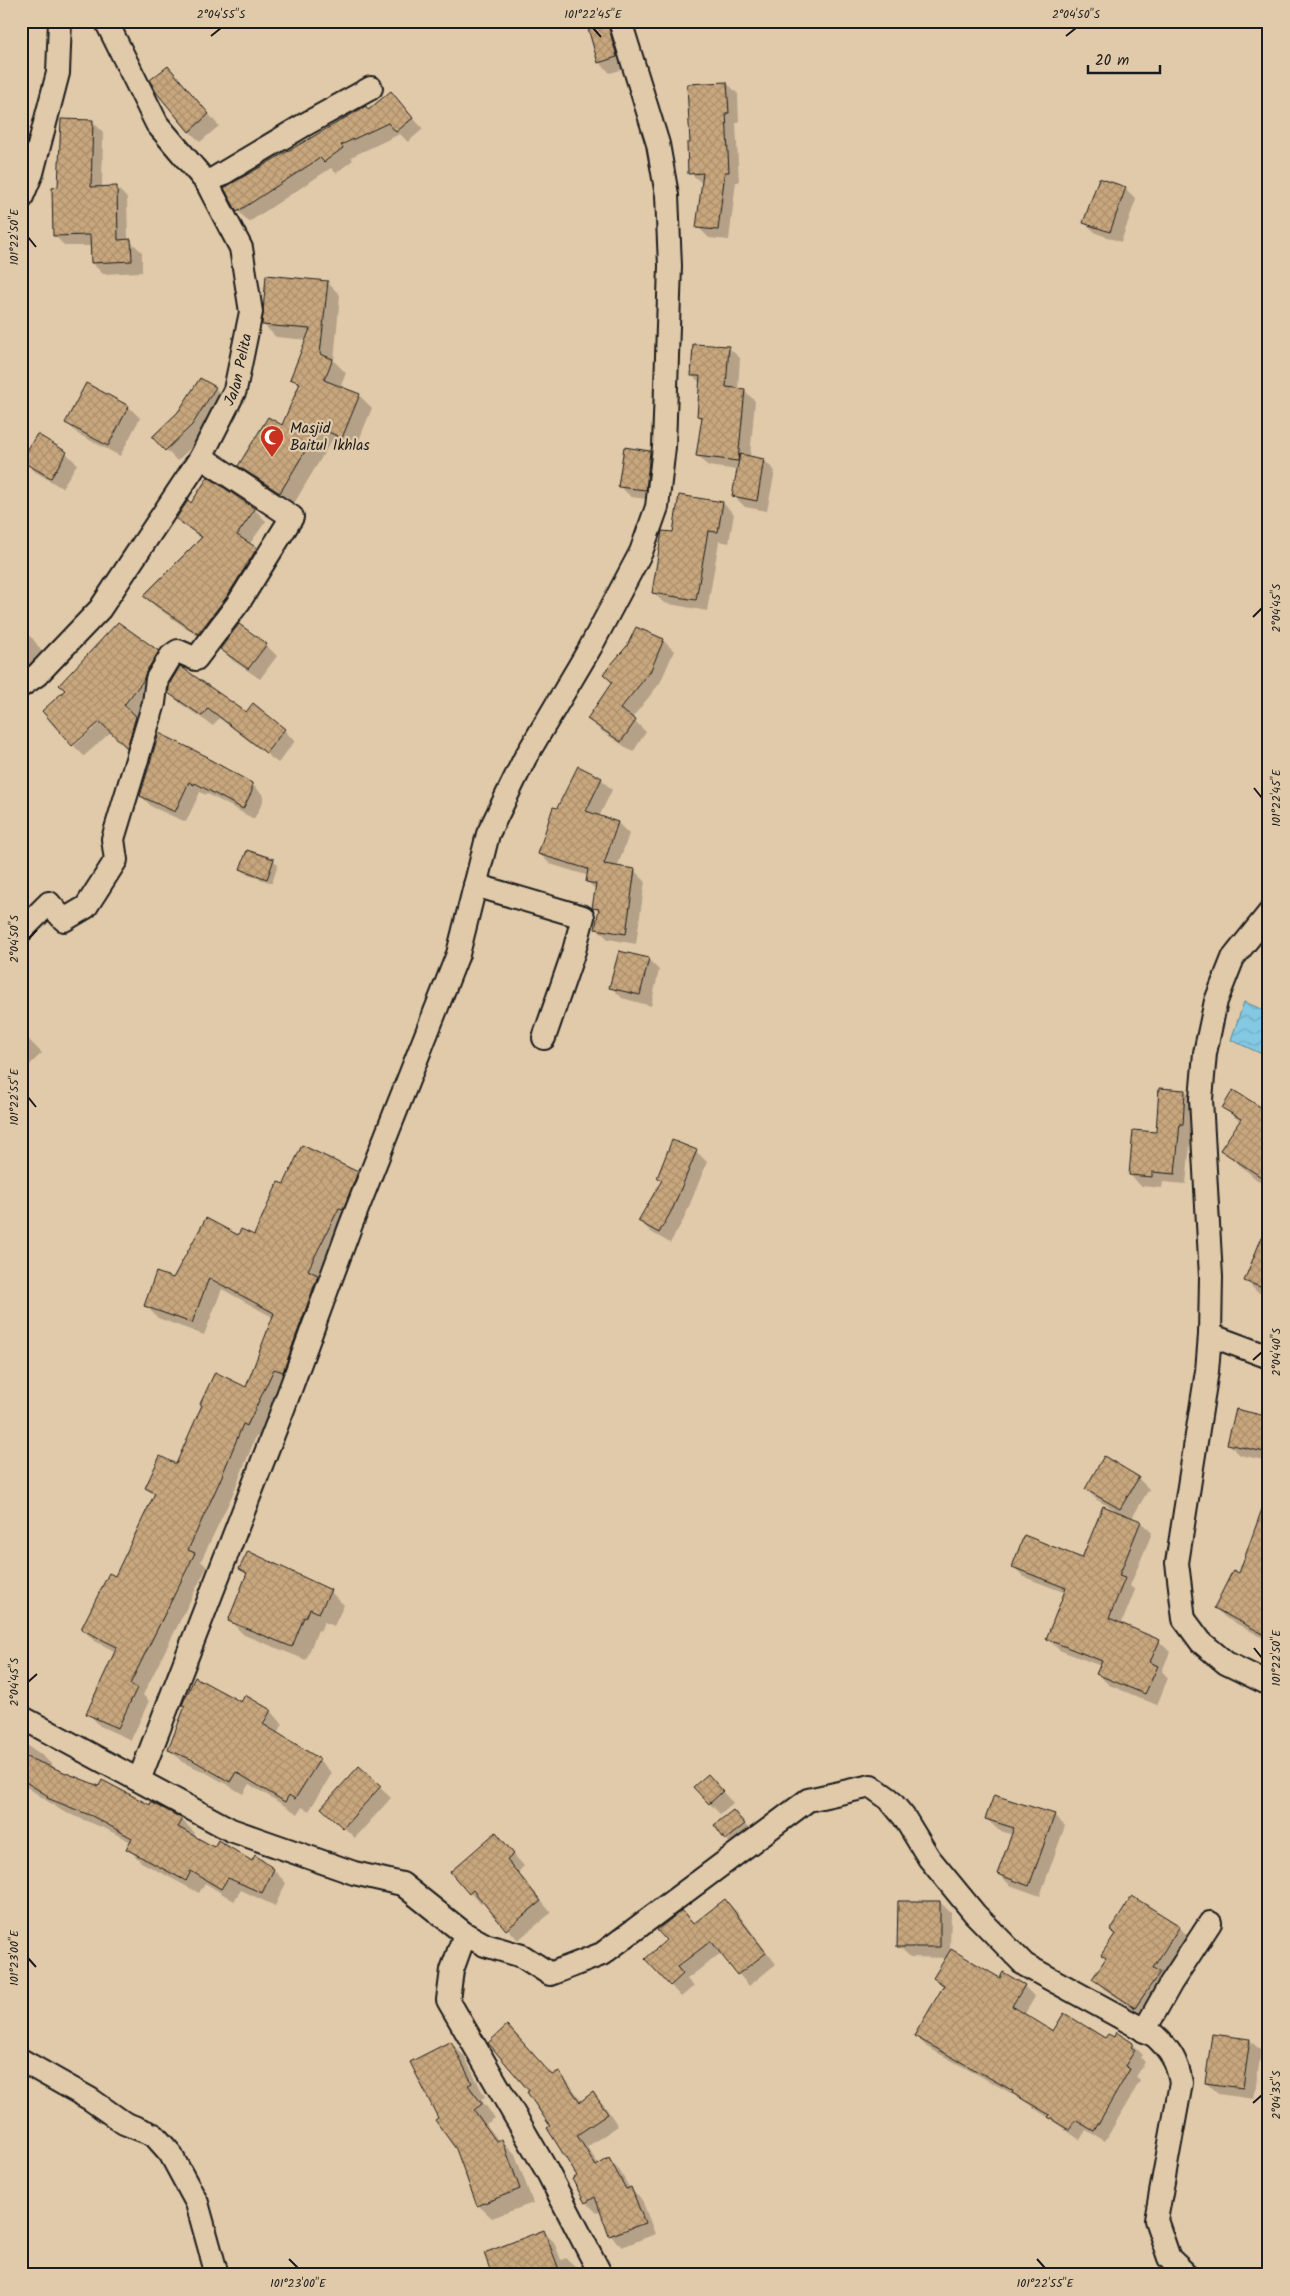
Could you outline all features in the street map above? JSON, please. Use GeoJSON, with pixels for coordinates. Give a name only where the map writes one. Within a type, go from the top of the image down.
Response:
{"type":"FeatureCollection","features":[{"type":"Feature","properties":{"kind":"street"},"geometry":{"type":"LineString","coordinates":[[21,199],[32,173],[58,73],[60,21]]}},
{"type":"Feature","properties":{"kind":"street","name":"Jalan Pelita"},"geometry":{"type":"LineString","coordinates":[[21,686],[37,675],[100,609],[201,457],[235,390],[251,312],[241,248],[207,183],[157,124],[106,21]]}},
{"type":"Feature","properties":{"kind":"street"},"geometry":{"type":"LineString","coordinates":[[139,1780],[280,1418],[354,1218],[458,954],[488,834],[525,758],[590,648],[641,552],[657,507],[664,447],[670,266],[667,195],[658,144],[620,21]]}},
{"type":"Feature","properties":{"kind":"street"},"geometry":{"type":"LineString","coordinates":[[207,183],[304,125],[371,88]]}},
{"type":"Feature","properties":{"kind":"street"},"geometry":{"type":"LineString","coordinates":[[21,931],[49,903],[64,920],[86,906],[116,860],[112,839],[154,703],[157,679],[171,656],[178,650],[196,659],[203,651],[239,602],[292,517],[201,457]]}},
{"type":"Feature","properties":{"kind":"street"},"geometry":{"type":"LineString","coordinates":[[475,886],[582,917],[574,951],[544,1038]]}},
{"type":"Feature","properties":{"kind":"street"},"geometry":{"type":"LineString","coordinates":[[1266,920],[1233,958],[1216,1001],[1205,1053],[1202,1099],[1211,1277],[1210,1335],[1207,1371],[1177,1563],[1184,1619],[1201,1642],[1226,1663],[1269,1684]]}},
{"type":"Feature","properties":{"kind":"street"},"geometry":{"type":"LineString","coordinates":[[1210,1335],[1269,1357]]}},
{"type":"Feature","properties":{"kind":"street"},"geometry":{"type":"LineString","coordinates":[[21,1717],[231,1830],[354,1873],[402,1884],[465,1934],[485,1945],[522,1956],[550,1974],[602,1954],[808,1800],[871,1786],[889,1799],[904,1817],[929,1858],[974,1914],[1025,1964],[1155,2036],[1170,2050],[1178,2064],[1181,2083],[1156,2220],[1169,2258],[1188,2275]]}},
{"type":"Feature","properties":{"kind":"street"},"geometry":{"type":"LineString","coordinates":[[1144,2031],[1171,1983],[1210,1923]]}},
{"type":"Feature","properties":{"kind":"street"},"geometry":{"type":"LineString","coordinates":[[465,1934],[452,1970],[448,2000],[547,2171],[601,2275]]}},
{"type":"Feature","properties":{"kind":"street"},"geometry":{"type":"LineString","coordinates":[[21,2060],[90,2099],[124,2123],[154,2135],[170,2153],[197,2203],[217,2275]]}},
{"type":"Feature","properties":{"kind":"water"},"geometry":{"type":"Polygon","coordinates":[[[1244,1002],[1269,1012],[1269,1041],[1262,1054],[1231,1040],[1244,1002]]]}},
{"type":"Feature","properties":{"kind":"building"},"geometry":{"type":"Polygon","coordinates":[[[586,21],[607,21],[617,57],[598,63],[586,21]]]}},
{"type":"Feature","properties":{"kind":"building"},"geometry":{"type":"Polygon","coordinates":[[[168,66],[209,114],[189,132],[156,92],[150,80],[168,66]]]}},
{"type":"Feature","properties":{"kind":"building"},"geometry":{"type":"Polygon","coordinates":[[[727,82],[729,113],[726,113],[729,172],[725,172],[718,230],[696,228],[703,173],[688,174],[687,143],[690,143],[687,84],[727,82]]]}},
{"type":"Feature","properties":{"kind":"building"},"geometry":{"type":"Polygon","coordinates":[[[391,91],[413,118],[396,132],[388,123],[341,145],[343,148],[324,162],[320,158],[237,212],[224,188],[366,106],[368,110],[391,91]]]}},
{"type":"Feature","properties":{"kind":"building"},"geometry":{"type":"Polygon","coordinates":[[[61,119],[93,120],[91,187],[117,186],[118,240],[131,239],[132,261],[91,263],[90,235],[53,236],[52,188],[58,187],[61,119]]]}},
{"type":"Feature","properties":{"kind":"building"},"geometry":{"type":"Polygon","coordinates":[[[1099,178],[1126,187],[1110,232],[1083,223],[1099,178]]]}},
{"type":"Feature","properties":{"kind":"building"},"geometry":{"type":"Polygon","coordinates":[[[266,275],[328,281],[320,354],[333,359],[324,380],[360,394],[342,438],[319,428],[280,493],[238,466],[268,417],[282,425],[300,383],[290,379],[310,329],[262,325],[266,275]]]}},
{"type":"Feature","properties":{"kind":"building"},"geometry":{"type":"Polygon","coordinates":[[[693,344],[729,346],[726,387],[745,389],[738,461],[696,456],[702,417],[697,416],[700,376],[691,376],[693,344]]]}},
{"type":"Feature","properties":{"kind":"building"},"geometry":{"type":"Polygon","coordinates":[[[200,378],[216,387],[192,425],[165,451],[152,437],[178,412],[200,378]]]}},
{"type":"Feature","properties":{"kind":"building"},"geometry":{"type":"Polygon","coordinates":[[[86,383],[129,406],[108,446],[65,423],[86,383]]]}},
{"type":"Feature","properties":{"kind":"building"},"geometry":{"type":"Polygon","coordinates":[[[37,434],[67,452],[51,478],[21,461],[37,434]]]}},
{"type":"Feature","properties":{"kind":"building"},"geometry":{"type":"Polygon","coordinates":[[[624,447],[650,451],[646,490],[618,487],[624,447]]]}},
{"type":"Feature","properties":{"kind":"building"},"geometry":{"type":"Polygon","coordinates":[[[740,454],[764,459],[757,501],[732,496],[740,454]]]}},
{"type":"Feature","properties":{"kind":"building"},"geometry":{"type":"Polygon","coordinates":[[[208,477],[255,509],[237,535],[257,548],[228,595],[198,634],[143,596],[202,537],[176,519],[188,500],[191,503],[208,477]]]}},
{"type":"Feature","properties":{"kind":"building"},"geometry":{"type":"Polygon","coordinates":[[[679,495],[723,502],[718,532],[708,531],[696,600],[652,593],[662,531],[673,532],[679,495]]]}},
{"type":"Feature","properties":{"kind":"building"},"geometry":{"type":"Polygon","coordinates":[[[118,622],[159,651],[146,672],[143,681],[124,705],[136,716],[127,748],[100,722],[72,746],[42,711],[65,690],[59,685],[118,622]]]}},
{"type":"Feature","properties":{"kind":"building"},"geometry":{"type":"Polygon","coordinates":[[[239,624],[267,644],[248,669],[220,649],[239,624]]]}},
{"type":"Feature","properties":{"kind":"building"},"geometry":{"type":"Polygon","coordinates":[[[636,627],[664,639],[650,672],[620,709],[636,720],[621,742],[587,719],[612,682],[603,674],[627,646],[636,627]]]}},
{"type":"Feature","properties":{"kind":"building"},"geometry":{"type":"Polygon","coordinates":[[[180,666],[246,712],[253,703],[285,729],[266,753],[208,708],[202,716],[168,693],[170,683],[180,666]]]}},
{"type":"Feature","properties":{"kind":"building"},"geometry":{"type":"Polygon","coordinates":[[[159,733],[208,757],[252,783],[252,791],[243,809],[195,783],[194,785],[189,782],[175,812],[140,796],[159,733]]]}},
{"type":"Feature","properties":{"kind":"building"},"geometry":{"type":"Polygon","coordinates":[[[578,766],[602,778],[586,811],[618,822],[604,864],[635,869],[626,934],[595,929],[599,909],[592,908],[596,884],[586,882],[588,869],[538,854],[553,807],[557,808],[578,766]]]}},
{"type":"Feature","properties":{"kind":"building"},"geometry":{"type":"Polygon","coordinates":[[[247,850],[274,859],[267,879],[240,869],[247,850]]]}},
{"type":"Feature","properties":{"kind":"building"},"geometry":{"type":"Polygon","coordinates":[[[619,951],[649,958],[640,995],[609,988],[619,951]]]}},
{"type":"Feature","properties":{"kind":"building"},"geometry":{"type":"Polygon","coordinates":[[[1159,1088],[1185,1090],[1183,1125],[1180,1123],[1175,1174],[1152,1172],[1152,1177],[1129,1175],[1133,1130],[1156,1132],[1159,1088]]]}},
{"type":"Feature","properties":{"kind":"building"},"geometry":{"type":"Polygon","coordinates":[[[1233,1090],[1269,1112],[1269,1182],[1220,1150],[1241,1119],[1222,1108],[1233,1090]]]}},
{"type":"Feature","properties":{"kind":"building"},"geometry":{"type":"Polygon","coordinates":[[[672,1140],[697,1150],[673,1208],[659,1233],[638,1221],[662,1180],[657,1178],[672,1140]]]}},
{"type":"Feature","properties":{"kind":"building"},"geometry":{"type":"Polygon","coordinates":[[[302,1145],[358,1172],[343,1209],[339,1208],[308,1270],[318,1275],[283,1372],[274,1369],[247,1426],[243,1424],[219,1483],[188,1550],[195,1553],[130,1684],[137,1688],[118,1728],[86,1714],[117,1647],[81,1629],[109,1573],[115,1576],[155,1493],[145,1488],[160,1456],[176,1464],[215,1372],[246,1387],[274,1313],[209,1278],[192,1323],[144,1306],[156,1272],[173,1278],[206,1218],[238,1235],[241,1229],[254,1235],[278,1182],[284,1184],[302,1145]]]}},
{"type":"Feature","properties":{"kind":"building"},"geometry":{"type":"Polygon","coordinates":[[[1269,1223],[1269,1290],[1244,1281],[1269,1223]]]}},
{"type":"Feature","properties":{"kind":"building"},"geometry":{"type":"Polygon","coordinates":[[[1236,1409],[1269,1417],[1269,1453],[1227,1444],[1236,1409]]]}},
{"type":"Feature","properties":{"kind":"building"},"geometry":{"type":"Polygon","coordinates":[[[1104,1456],[1139,1477],[1120,1509],[1085,1489],[1104,1456]]]}},
{"type":"Feature","properties":{"kind":"building"},"geometry":{"type":"Polygon","coordinates":[[[1266,1498],[1269,1499],[1269,1637],[1214,1608],[1233,1570],[1239,1573],[1266,1498]]]}},
{"type":"Feature","properties":{"kind":"building"},"geometry":{"type":"Polygon","coordinates":[[[1103,1506],[1141,1521],[1119,1576],[1125,1578],[1109,1618],[1160,1640],[1150,1662],[1158,1666],[1145,1694],[1096,1674],[1102,1661],[1046,1639],[1066,1588],[1012,1567],[1024,1535],[1082,1558],[1103,1506]]]}},
{"type":"Feature","properties":{"kind":"building"},"geometry":{"type":"Polygon","coordinates":[[[248,1551],[331,1590],[319,1613],[310,1609],[306,1618],[304,1617],[292,1647],[228,1621],[247,1573],[239,1569],[248,1551]]]}},
{"type":"Feature","properties":{"kind":"building"},"geometry":{"type":"Polygon","coordinates":[[[195,1677],[241,1702],[245,1695],[271,1710],[263,1724],[320,1759],[295,1799],[289,1795],[285,1802],[236,1772],[230,1782],[191,1759],[168,1750],[185,1706],[182,1705],[195,1677]]]}},
{"type":"Feature","properties":{"kind":"building"},"geometry":{"type":"Polygon","coordinates":[[[21,1755],[99,1786],[102,1780],[150,1805],[151,1802],[183,1819],[178,1827],[214,1847],[218,1840],[252,1861],[255,1855],[274,1869],[262,1893],[228,1878],[221,1889],[191,1871],[186,1881],[126,1849],[132,1838],[92,1816],[47,1798],[48,1796],[21,1779],[21,1755]]]}},
{"type":"Feature","properties":{"kind":"building"},"geometry":{"type":"Polygon","coordinates":[[[359,1766],[381,1786],[343,1828],[321,1808],[359,1766]]]}},
{"type":"Feature","properties":{"kind":"building"},"geometry":{"type":"Polygon","coordinates":[[[708,1774],[723,1791],[709,1804],[693,1787],[708,1774]]]}},
{"type":"Feature","properties":{"kind":"building"},"geometry":{"type":"Polygon","coordinates":[[[994,1795],[1055,1814],[1029,1886],[997,1874],[1014,1828],[985,1819],[994,1795]]]}},
{"type":"Feature","properties":{"kind":"building"},"geometry":{"type":"Polygon","coordinates":[[[733,1810],[745,1824],[725,1840],[714,1825],[733,1810]]]}},
{"type":"Feature","properties":{"kind":"building"},"geometry":{"type":"Polygon","coordinates":[[[496,1832],[514,1854],[507,1860],[541,1901],[506,1930],[473,1890],[469,1894],[450,1872],[496,1832]]]}},
{"type":"Feature","properties":{"kind":"building"},"geometry":{"type":"Polygon","coordinates":[[[1132,1896],[1180,1926],[1153,1968],[1160,1972],[1135,2008],[1092,1979],[1106,1958],[1101,1955],[1115,1934],[1110,1931],[1132,1896]]]}},
{"type":"Feature","properties":{"kind":"building"},"geometry":{"type":"Polygon","coordinates":[[[725,1899],[766,1953],[737,1975],[711,1941],[677,1967],[683,1974],[670,1986],[645,1959],[666,1940],[657,1930],[682,1910],[693,1924],[725,1899]]]}},
{"type":"Feature","properties":{"kind":"building"},"geometry":{"type":"Polygon","coordinates":[[[898,1901],[940,1901],[940,1947],[897,1947],[898,1901]]]}},
{"type":"Feature","properties":{"kind":"building"},"geometry":{"type":"Polygon","coordinates":[[[951,1949],[1000,1978],[1003,1972],[1025,1985],[1012,2006],[1053,2031],[1064,2013],[1105,2038],[1108,2034],[1114,2037],[1116,2032],[1133,2043],[1131,2047],[1135,2050],[1125,2066],[1130,2069],[1094,2131],[1075,2120],[1069,2130],[1048,2117],[1050,2115],[1012,2093],[1013,2091],[914,2036],[944,1985],[933,1978],[951,1949]]]}},
{"type":"Feature","properties":{"kind":"building"},"geometry":{"type":"Polygon","coordinates":[[[507,2025],[552,2075],[559,2071],[580,2102],[593,2092],[608,2114],[577,2135],[596,2166],[609,2158],[626,2189],[631,2187],[645,2223],[609,2236],[595,2197],[585,2203],[572,2179],[577,2176],[547,2128],[550,2126],[527,2092],[529,2091],[488,2043],[507,2025]]]}},
{"type":"Feature","properties":{"kind":"building"},"geometry":{"type":"Polygon","coordinates":[[[1212,2034],[1250,2039],[1243,2088],[1205,2083],[1212,2034]]]}},
{"type":"Feature","properties":{"kind":"building"},"geometry":{"type":"Polygon","coordinates":[[[451,2041],[472,2083],[468,2085],[482,2104],[474,2110],[496,2141],[502,2139],[520,2189],[477,2206],[456,2149],[435,2120],[438,2118],[410,2062],[451,2041]]]}},
{"type":"Feature","properties":{"kind":"building"},"geometry":{"type":"Polygon","coordinates":[[[544,2230],[561,2275],[492,2275],[484,2253],[544,2230]]]}},
{"type":"Feature","properties":{"kind":"place","name":"Masjid Baitul Ikhlas"},"geometry":{"type":"Point","coordinates":[272,458]}}]}
